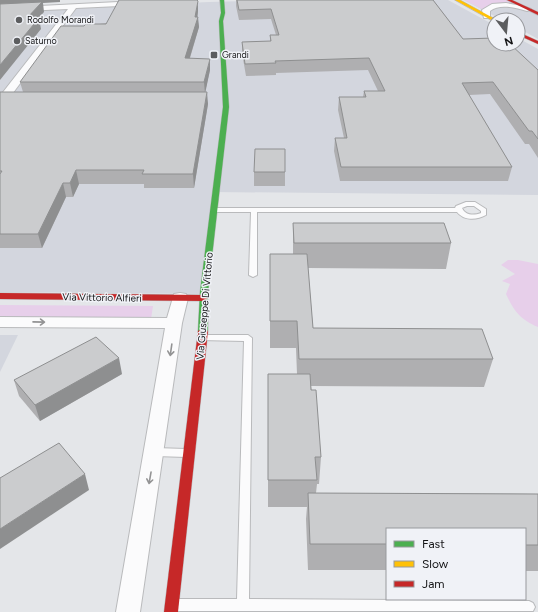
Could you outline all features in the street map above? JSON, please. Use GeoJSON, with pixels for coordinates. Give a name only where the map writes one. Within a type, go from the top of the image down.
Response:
{"type":"FeatureCollection","features":[{"type":"Feature","properties":{"kind":"street","name":"Via Giuseppe Di Vittorio"},"geometry":{"type":"LineString","coordinates":[[171,609],[202,338],[204,298],[226,99],[221,21],[223,12],[222,0]]}},
{"type":"Feature","properties":{"kind":"street"},"geometry":{"type":"LineString","coordinates":[[457,0],[486,15]]}},
{"type":"Feature","properties":{"kind":"street"},"geometry":{"type":"LineString","coordinates":[[509,0],[538,14]]}},
{"type":"Feature","properties":{"kind":"street"},"geometry":{"type":"LineString","coordinates":[[0,10],[147,2]]}},
{"type":"Feature","properties":{"kind":"street"},"geometry":{"type":"LineString","coordinates":[[487,12],[486,10],[492,7],[522,5]]}},
{"type":"Feature","properties":{"kind":"street"},"geometry":{"type":"LineString","coordinates":[[1,99],[74,6]]}},
{"type":"Feature","properties":{"kind":"street"},"geometry":{"type":"LineString","coordinates":[[526,37],[538,43]]}},
{"type":"Feature","properties":{"kind":"street"},"geometry":{"type":"LineString","coordinates":[[1,99],[18,99]]}},
{"type":"Feature","properties":{"kind":"street"},"geometry":{"type":"LineString","coordinates":[[217,99],[226,99]]}},
{"type":"Feature","properties":{"kind":"street","name":"Via Vittorio Alfieri"},"geometry":{"type":"LineString","coordinates":[[0,296],[204,298]]}},
{"type":"Feature","properties":{"kind":"street"},"geometry":{"type":"LineString","coordinates":[[128,612],[155,452],[174,324],[180,298]]}},
{"type":"Feature","properties":{"kind":"street"},"geometry":{"type":"LineString","coordinates":[[0,322],[174,324]]}},
{"type":"Feature","properties":{"kind":"lane"},"geometry":{"type":"LineString","coordinates":[[214,210],[458,210]]}},
{"type":"Feature","properties":{"kind":"lane"},"geometry":{"type":"LineString","coordinates":[[253,276],[254,210]]}},
{"type":"Feature","properties":{"kind":"lane"},"geometry":{"type":"LineString","coordinates":[[202,338],[248,338],[243,605]]}},
{"type":"Feature","properties":{"kind":"lane"},"geometry":{"type":"LineString","coordinates":[[155,452],[189,453]]}},
{"type":"Feature","properties":{"kind":"lane"},"geometry":{"type":"LineString","coordinates":[[171,609],[243,605],[529,607]]}},
{"type":"Feature","properties":{"kind":"shaded area"},"geometry":{"type":"Polygon","coordinates":[[[283,0],[448,0],[486,21],[486,52],[526,52],[526,42],[538,49],[538,195],[214,192],[202,294],[0,292],[0,12],[283,0]]]}},
{"type":"Feature","properties":{"kind":"shaded area"},"geometry":{"type":"Polygon","coordinates":[[[464,0],[538,0],[538,39],[526,32],[526,12],[487,12],[464,0]]]}},
{"type":"Feature","properties":{"kind":"shaded area"},"geometry":{"type":"Polygon","coordinates":[[[464,0],[506,0],[513,3],[489,6],[482,9],[464,0]]]}},
{"type":"Feature","properties":{"kind":"shaded area"},"geometry":{"type":"Polygon","coordinates":[[[508,260],[518,260],[538,264],[538,327],[518,314],[506,294],[510,284],[502,281],[515,274],[501,265],[508,260]]]}},
{"type":"Feature","properties":{"kind":"shaded area"},"geometry":{"type":"Polygon","coordinates":[[[0,305],[153,306],[151,319],[0,317],[0,305]]]}},
{"type":"Feature","properties":{"kind":"shaded area"},"geometry":{"type":"Polygon","coordinates":[[[0,335],[18,335],[0,372],[0,335]]]}},
{"type":"Feature","properties":{"kind":"building"},"geometry":{"type":"Polygon","coordinates":[[[119,0],[197,0],[195,17],[198,17],[185,58],[210,59],[204,82],[20,82],[61,26],[106,24],[119,0]]]}},
{"type":"Feature","properties":{"kind":"building"},"geometry":{"type":"Polygon","coordinates":[[[237,0],[433,0],[463,39],[486,38],[486,52],[519,52],[538,70],[538,139],[532,131],[529,131],[493,82],[462,83],[512,167],[341,167],[335,138],[347,138],[339,97],[366,97],[364,91],[385,91],[369,58],[275,61],[276,63],[245,64],[242,42],[271,41],[270,35],[279,35],[271,9],[239,10],[237,0]]]}},
{"type":"Feature","properties":{"kind":"building"},"geometry":{"type":"Polygon","coordinates":[[[42,2],[27,18],[39,18],[0,65],[0,4],[42,2]]]}},
{"type":"Feature","properties":{"kind":"building"},"geometry":{"type":"Polygon","coordinates":[[[0,92],[207,92],[193,174],[142,174],[144,170],[76,170],[70,183],[63,183],[38,234],[0,234],[0,174],[2,171],[0,171],[0,92]]]}},
{"type":"Feature","properties":{"kind":"building"},"geometry":{"type":"Polygon","coordinates":[[[255,149],[285,149],[285,172],[254,172],[255,149]]]}},
{"type":"Feature","properties":{"kind":"building"},"geometry":{"type":"Polygon","coordinates":[[[293,223],[444,223],[451,243],[294,243],[293,223]]]}},
{"type":"Feature","properties":{"kind":"building"},"geometry":{"type":"Polygon","coordinates":[[[270,254],[307,254],[313,328],[482,329],[493,359],[299,359],[297,321],[270,321],[270,254]]]}},
{"type":"Feature","properties":{"kind":"building"},"geometry":{"type":"Polygon","coordinates":[[[96,337],[119,358],[35,405],[14,380],[96,337]]]}},
{"type":"Feature","properties":{"kind":"building"},"geometry":{"type":"Polygon","coordinates":[[[268,374],[310,374],[311,390],[316,390],[321,457],[315,457],[317,480],[268,480],[268,374]]]}},
{"type":"Feature","properties":{"kind":"building"},"geometry":{"type":"Polygon","coordinates":[[[59,443],[85,474],[0,529],[0,478],[59,443]]]}},
{"type":"Feature","properties":{"kind":"building"},"geometry":{"type":"Polygon","coordinates":[[[308,493],[538,494],[538,545],[526,545],[526,528],[386,528],[386,544],[310,544],[308,493]]]}},
{"type":"Feature","properties":{"kind":"traffic: fast"},"geometry":{"type":"LineString","coordinates":[[203,331],[204,292],[226,107],[221,21],[223,13],[222,0]]}},
{"type":"Feature","properties":{"kind":"traffic: slow"},"geometry":{"type":"LineString","coordinates":[[457,0],[486,15]]}},
{"type":"Feature","properties":{"kind":"traffic: jam"},"geometry":{"type":"LineString","coordinates":[[509,0],[538,14]]}},
{"type":"Feature","properties":{"kind":"traffic: jam"},"geometry":{"type":"LineString","coordinates":[[526,37],[538,43]]}},
{"type":"Feature","properties":{"kind":"traffic: jam"},"geometry":{"type":"LineString","coordinates":[[0,296],[204,298]]}},
{"type":"Feature","properties":{"kind":"traffic: jam"},"geometry":{"type":"LineString","coordinates":[[171,612],[203,331]]}},
{"type":"Feature","properties":{"kind":"place","name":"Rodolfo Morandi"},"geometry":{"type":"Point","coordinates":[19,20]}},
{"type":"Feature","properties":{"kind":"place","name":"Saturno"},"geometry":{"type":"Point","coordinates":[17,41]}},
{"type":"Feature","properties":{"kind":"place","name":"Grandi"},"geometry":{"type":"Point","coordinates":[214,55]}}]}
